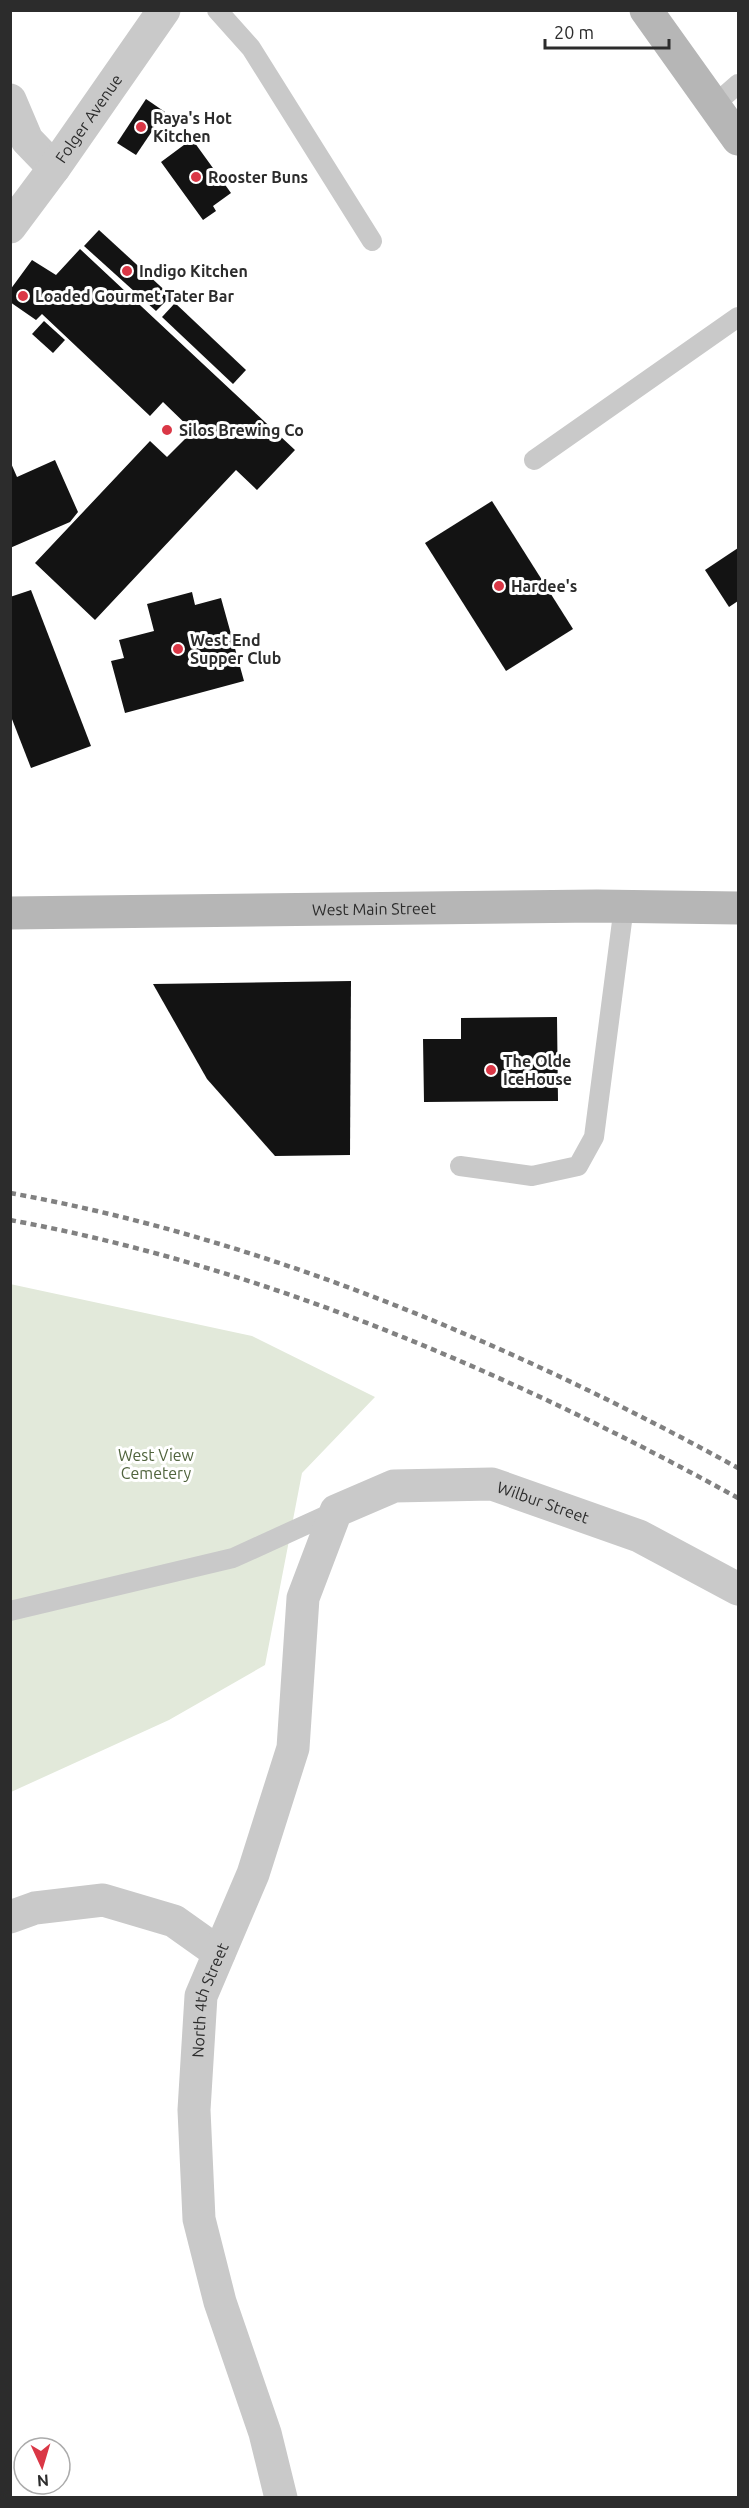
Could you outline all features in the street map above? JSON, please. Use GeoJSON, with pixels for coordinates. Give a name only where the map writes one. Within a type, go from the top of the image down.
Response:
{"type":"FeatureCollection","features":[{"type":"Feature","properties":{"kind":"main road"},"geometry":{"type":"LineString","coordinates":[[646,10],[738,139]]}},
{"type":"Feature","properties":{"kind":"main road","name":"West Main Street"},"geometry":{"type":"LineString","coordinates":[[10,913],[624,906],[738,908]]}},
{"type":"Feature","properties":{"kind":"street","name":"Folger Avenue"},"geometry":{"type":"LineString","coordinates":[[10,227],[164,10]]}},
{"type":"Feature","properties":{"kind":"street"},"geometry":{"type":"LineString","coordinates":[[10,100],[27,140],[54,168]]}},
{"type":"Feature","properties":{"kind":"street","name":"Wilbur Street"},"geometry":{"type":"LineString","coordinates":[[336,1511],[394,1486],[492,1484],[639,1536],[738,1589]]}},
{"type":"Feature","properties":{"kind":"street","name":"North 4th Street"},"geometry":{"type":"LineString","coordinates":[[281,2498],[265,2433],[220,2302],[199,2219],[194,2110],[201,1996],[253,1874],[293,1748],[303,1598],[336,1511]]}},
{"type":"Feature","properties":{"kind":"street"},"geometry":{"type":"LineString","coordinates":[[10,1917],[35,1908],[103,1900],[174,1921],[219,1953]]}},
{"type":"Feature","properties":{"kind":"lane"},"geometry":{"type":"LineString","coordinates":[[217,10],[251,48],[372,241]]}},
{"type":"Feature","properties":{"kind":"lane"},"geometry":{"type":"LineString","coordinates":[[714,105],[738,84]]}},
{"type":"Feature","properties":{"kind":"lane"},"geometry":{"type":"LineString","coordinates":[[534,460],[738,317]]}},
{"type":"Feature","properties":{"kind":"lane"},"geometry":{"type":"LineString","coordinates":[[460,1166],[532,1176],[578,1166],[594,1137],[624,906]]}},
{"type":"Feature","properties":{"kind":"lane"},"geometry":{"type":"LineString","coordinates":[[10,1611],[233,1558],[336,1511]]}},
{"type":"Feature","properties":{"kind":"green space","name":"West View Cemetery"},"geometry":{"type":"Polygon","coordinates":[[[10,1284],[252,1336],[375,1397],[302,1473],[265,1665],[169,1720],[11,1792],[10,1284]]]}},
{"type":"Feature","properties":{"kind":"building","name":"Raya's Hot Kitchen"},"geometry":{"type":"Polygon","coordinates":[[[146,99],[165,112],[136,155],[117,143],[146,99]]]}},
{"type":"Feature","properties":{"kind":"building","name":"Rooster Buns"},"geometry":{"type":"Polygon","coordinates":[[[192,139],[231,193],[213,206],[216,211],[203,220],[161,162],[192,139]]]}},
{"type":"Feature","properties":{"kind":"building","name":"Indigo Kitchen"},"geometry":{"type":"Polygon","coordinates":[[[99,230],[171,296],[156,311],[84,246],[99,230]]]}},
{"type":"Feature","properties":{"kind":"building"},"geometry":{"type":"Polygon","coordinates":[[[80,249],[295,450],[257,490],[236,470],[95,620],[35,563],[150,441],[167,457],[193,431],[163,402],[150,416],[42,314],[36,320],[10,302],[10,290],[32,260],[56,275],[80,249]]]}},
{"type":"Feature","properties":{"kind":"building"},"geometry":{"type":"Polygon","coordinates":[[[175,303],[246,370],[233,384],[162,317],[175,303]]]}},
{"type":"Feature","properties":{"kind":"building"},"geometry":{"type":"Polygon","coordinates":[[[44,321],[65,340],[53,353],[32,334],[44,321]]]}},
{"type":"Feature","properties":{"kind":"building"},"geometry":{"type":"Polygon","coordinates":[[[55,460],[78,512],[70,522],[10,548],[10,461],[17,477],[55,460]]]}},
{"type":"Feature","properties":{"kind":"building","name":"Hardee's"},"geometry":{"type":"Polygon","coordinates":[[[492,501],[573,629],[506,671],[425,543],[492,501]]]}},
{"type":"Feature","properties":{"kind":"building"},"geometry":{"type":"Polygon","coordinates":[[[738,548],[738,601],[729,607],[705,570],[738,548]]]}},
{"type":"Feature","properties":{"kind":"building"},"geometry":{"type":"Polygon","coordinates":[[[31,590],[91,746],[31,768],[10,714],[10,597],[31,590]]]}},
{"type":"Feature","properties":{"kind":"building","name":"West End Supper Club"},"geometry":{"type":"Polygon","coordinates":[[[192,592],[195,605],[221,598],[244,681],[125,713],[111,661],[124,658],[119,640],[154,631],[147,604],[192,592]]]}},
{"type":"Feature","properties":{"kind":"building"},"geometry":{"type":"Polygon","coordinates":[[[351,981],[350,1155],[275,1156],[207,1079],[153,984],[351,981]]]}},
{"type":"Feature","properties":{"kind":"building","name":"The Olde IceHouse"},"geometry":{"type":"Polygon","coordinates":[[[557,1017],[558,1101],[424,1102],[423,1039],[461,1039],[461,1018],[557,1017]]]}},
{"type":"Feature","properties":{"kind":"railway"},"geometry":{"type":"LineString","coordinates":[[10,1193],[105,1213],[199,1238],[385,1301],[565,1379],[653,1422],[738,1468]]}},
{"type":"Feature","properties":{"kind":"railway"},"geometry":{"type":"LineString","coordinates":[[10,1220],[105,1240],[200,1266],[293,1296],[385,1330],[565,1409],[653,1452],[738,1498]]}},
{"type":"Feature","properties":{"kind":"place","name":"Raya's Hot Kitchen"},"geometry":{"type":"Point","coordinates":[141,127]}},
{"type":"Feature","properties":{"kind":"place","name":"Rooster Buns"},"geometry":{"type":"Point","coordinates":[196,177]}},
{"type":"Feature","properties":{"kind":"place","name":"Indigo Kitchen"},"geometry":{"type":"Point","coordinates":[127,271]}},
{"type":"Feature","properties":{"kind":"place","name":"Loaded Gourmet Tater Bar"},"geometry":{"type":"Point","coordinates":[23,296]}},
{"type":"Feature","properties":{"kind":"place","name":"Silos Brewing Co"},"geometry":{"type":"Point","coordinates":[167,430]}},
{"type":"Feature","properties":{"kind":"place","name":"Hardee's"},"geometry":{"type":"Point","coordinates":[499,586]}},
{"type":"Feature","properties":{"kind":"place","name":"West End Supper Club"},"geometry":{"type":"Point","coordinates":[178,649]}},
{"type":"Feature","properties":{"kind":"place","name":"The Olde IceHouse"},"geometry":{"type":"Point","coordinates":[491,1070]}}]}
